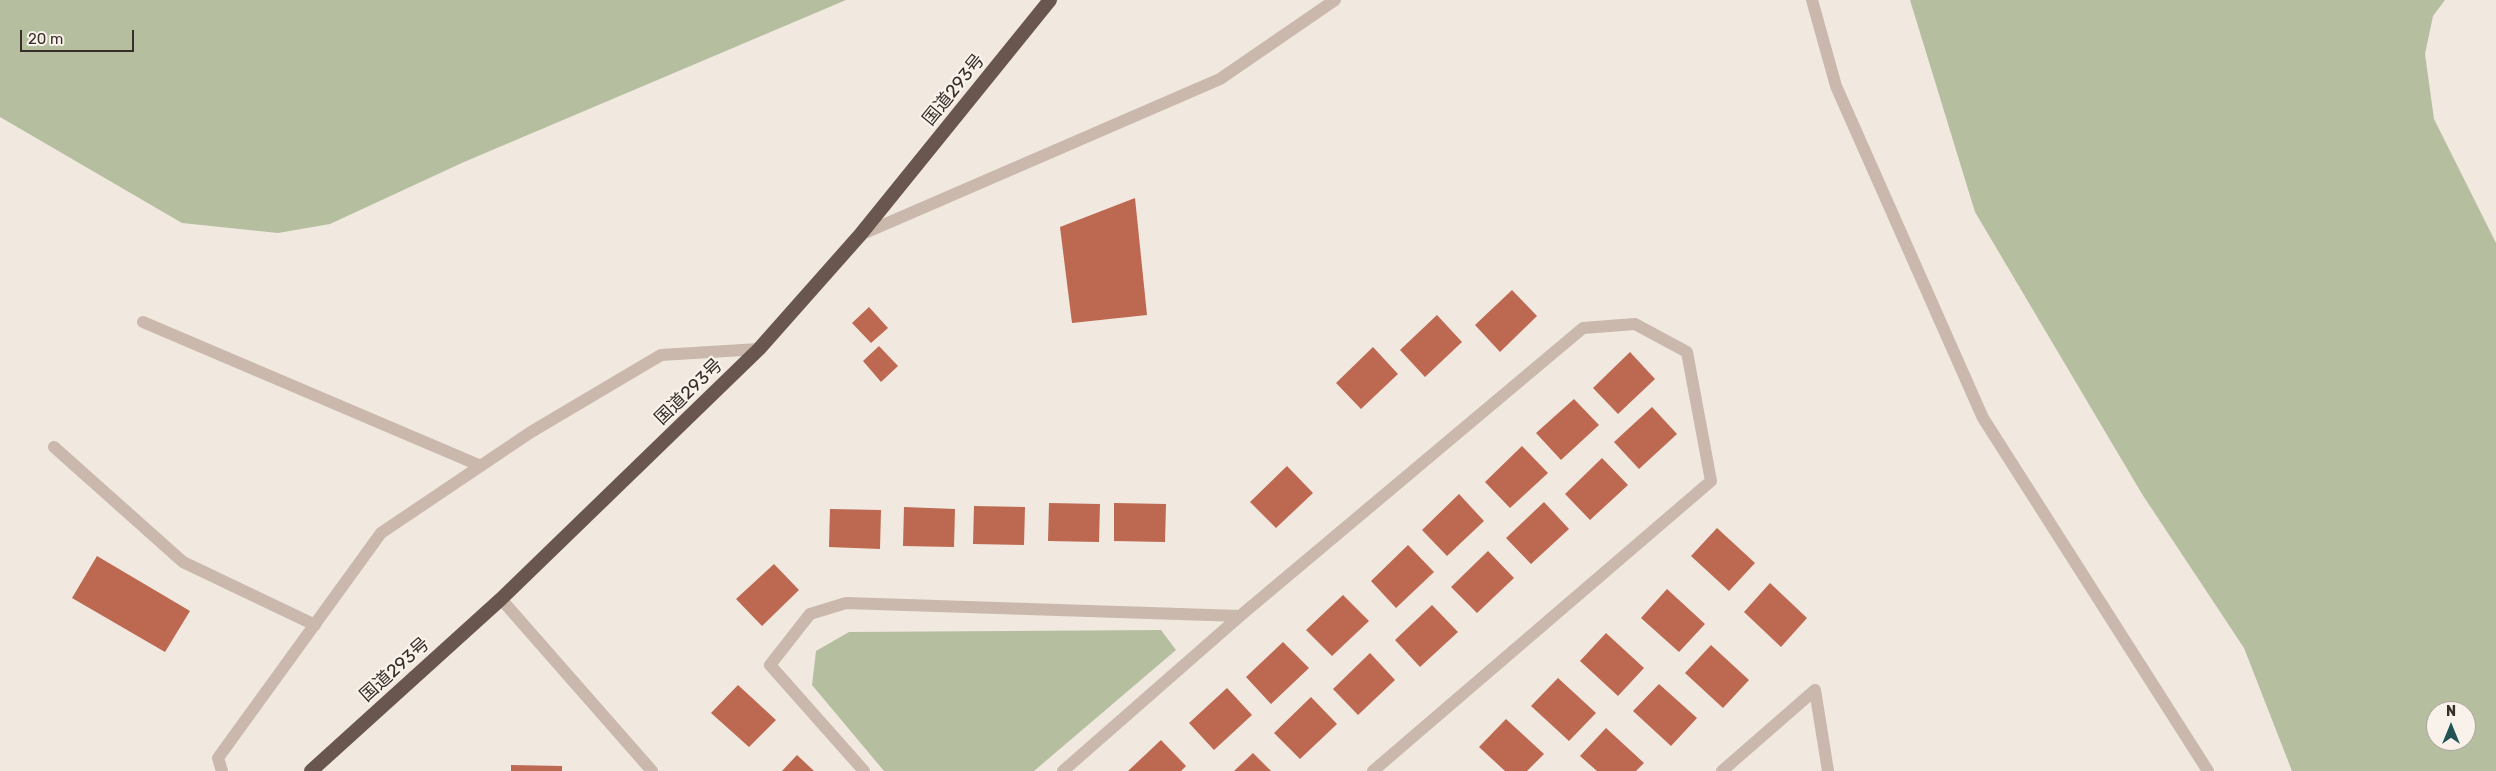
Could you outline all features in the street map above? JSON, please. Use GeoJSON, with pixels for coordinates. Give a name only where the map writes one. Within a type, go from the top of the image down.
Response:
{"type":"FeatureCollection","features":[{"type":"Feature","properties":{"kind":"highway","name":"国道293号"},"geometry":{"type":"LineString","coordinates":[[311,771],[501,599],[759,349],[860,235],[1050,0]]}},
{"type":"Feature","properties":{"kind":"street"},"geometry":{"type":"LineString","coordinates":[[860,235],[1220,79],[1335,0]]}},
{"type":"Feature","properties":{"kind":"street"},"geometry":{"type":"LineString","coordinates":[[1812,0],[1836,86],[1982,418],[2208,771]]}},
{"type":"Feature","properties":{"kind":"street"},"geometry":{"type":"LineString","coordinates":[[143,322],[481,466]]}},
{"type":"Feature","properties":{"kind":"street"},"geometry":{"type":"LineString","coordinates":[[1063,771],[1240,616],[1583,328],[1635,324],[1687,352],[1712,481],[1373,771]]}},
{"type":"Feature","properties":{"kind":"street"},"geometry":{"type":"LineString","coordinates":[[222,771],[218,758],[381,534],[531,432],[661,355],[759,349]]}},
{"type":"Feature","properties":{"kind":"street"},"geometry":{"type":"LineString","coordinates":[[54,447],[183,562],[315,625]]}},
{"type":"Feature","properties":{"kind":"street"},"geometry":{"type":"LineString","coordinates":[[501,599],[652,771]]}},
{"type":"Feature","properties":{"kind":"street"},"geometry":{"type":"LineString","coordinates":[[864,771],[770,664],[810,614],[846,603],[1240,616]]}},
{"type":"Feature","properties":{"kind":"street"},"geometry":{"type":"LineString","coordinates":[[1722,771],[1815,690],[1828,771]]}},
{"type":"Feature","properties":{"kind":"green space"},"geometry":{"type":"Polygon","coordinates":[[[0,0],[846,0],[464,162],[330,224],[278,233],[182,223],[0,117],[0,0]]]}},
{"type":"Feature","properties":{"kind":"green space"},"geometry":{"type":"Polygon","coordinates":[[[1910,0],[2445,0],[2433,16],[2425,54],[2434,119],[2496,243],[2496,771],[2292,771],[2244,648],[2142,494],[1975,212],[1910,0]]]}},
{"type":"Feature","properties":{"kind":"green space"},"geometry":{"type":"Polygon","coordinates":[[[1161,630],[1176,650],[1034,771],[884,771],[812,685],[816,651],[849,632],[1161,630]]]}},
{"type":"Feature","properties":{"kind":"building"},"geometry":{"type":"Polygon","coordinates":[[[1135,198],[1147,315],[1072,323],[1060,227],[1135,198]]]}},
{"type":"Feature","properties":{"kind":"building"},"geometry":{"type":"Polygon","coordinates":[[[1512,290],[1537,316],[1500,352],[1475,325],[1512,290]]]}},
{"type":"Feature","properties":{"kind":"building"},"geometry":{"type":"Polygon","coordinates":[[[869,307],[888,328],[871,343],[852,323],[869,307]]]}},
{"type":"Feature","properties":{"kind":"building"},"geometry":{"type":"Polygon","coordinates":[[[1437,315],[1462,342],[1425,377],[1400,350],[1437,315]]]}},
{"type":"Feature","properties":{"kind":"building"},"geometry":{"type":"Polygon","coordinates":[[[879,346],[898,366],[881,382],[863,361],[879,346]]]}},
{"type":"Feature","properties":{"kind":"building"},"geometry":{"type":"Polygon","coordinates":[[[1373,347],[1398,374],[1361,409],[1336,383],[1373,347]]]}},
{"type":"Feature","properties":{"kind":"building"},"geometry":{"type":"Polygon","coordinates":[[[1630,352],[1655,379],[1618,414],[1593,388],[1630,352]]]}},
{"type":"Feature","properties":{"kind":"building"},"geometry":{"type":"Polygon","coordinates":[[[1574,399],[1599,425],[1561,460],[1536,433],[1574,399]]]}},
{"type":"Feature","properties":{"kind":"building"},"geometry":{"type":"Polygon","coordinates":[[[1652,407],[1677,434],[1639,469],[1614,442],[1652,407]]]}},
{"type":"Feature","properties":{"kind":"building"},"geometry":{"type":"Polygon","coordinates":[[[1522,446],[1548,473],[1510,508],[1485,482],[1522,446]]]}},
{"type":"Feature","properties":{"kind":"building"},"geometry":{"type":"Polygon","coordinates":[[[1602,458],[1628,485],[1590,520],[1565,494],[1602,458]]]}},
{"type":"Feature","properties":{"kind":"building"},"geometry":{"type":"Polygon","coordinates":[[[1287,466],[1313,493],[1276,528],[1250,502],[1287,466]]]}},
{"type":"Feature","properties":{"kind":"building"},"geometry":{"type":"Polygon","coordinates":[[[1459,494],[1484,521],[1447,556],[1422,530],[1459,494]]]}},
{"type":"Feature","properties":{"kind":"building"},"geometry":{"type":"Polygon","coordinates":[[[1544,502],[1569,529],[1531,564],[1506,538],[1544,502]]]}},
{"type":"Feature","properties":{"kind":"building"},"geometry":{"type":"Polygon","coordinates":[[[1049,503],[1100,504],[1099,542],[1048,541],[1049,503]]]}},
{"type":"Feature","properties":{"kind":"building"},"geometry":{"type":"Polygon","coordinates":[[[1114,503],[1166,504],[1165,542],[1114,541],[1114,503]]]}},
{"type":"Feature","properties":{"kind":"building"},"geometry":{"type":"Polygon","coordinates":[[[974,506],[1025,507],[1024,545],[973,544],[974,506]]]}},
{"type":"Feature","properties":{"kind":"building"},"geometry":{"type":"Polygon","coordinates":[[[904,507],[955,509],[954,547],[903,546],[904,507]]]}},
{"type":"Feature","properties":{"kind":"building"},"geometry":{"type":"Polygon","coordinates":[[[830,509],[881,510],[880,549],[829,547],[830,509]]]}},
{"type":"Feature","properties":{"kind":"building"},"geometry":{"type":"Polygon","coordinates":[[[1717,528],[1755,563],[1729,591],[1691,556],[1717,528]]]}},
{"type":"Feature","properties":{"kind":"building"},"geometry":{"type":"Polygon","coordinates":[[[1408,545],[1434,572],[1396,608],[1371,581],[1408,545]]]}},
{"type":"Feature","properties":{"kind":"building"},"geometry":{"type":"Polygon","coordinates":[[[1488,551],[1514,578],[1477,613],[1451,587],[1488,551]]]}},
{"type":"Feature","properties":{"kind":"building"},"geometry":{"type":"Polygon","coordinates":[[[97,556],[190,611],[165,652],[72,598],[97,556]]]}},
{"type":"Feature","properties":{"kind":"building"},"geometry":{"type":"Polygon","coordinates":[[[774,564],[799,590],[762,626],[736,599],[774,564]]]}},
{"type":"Feature","properties":{"kind":"building"},"geometry":{"type":"Polygon","coordinates":[[[1770,583],[1807,618],[1781,647],[1744,612],[1770,583]]]}},
{"type":"Feature","properties":{"kind":"building"},"geometry":{"type":"Polygon","coordinates":[[[1667,589],[1705,624],[1679,652],[1641,618],[1667,589]]]}},
{"type":"Feature","properties":{"kind":"building"},"geometry":{"type":"Polygon","coordinates":[[[1343,595],[1369,621],[1332,656],[1306,630],[1343,595]]]}},
{"type":"Feature","properties":{"kind":"building"},"geometry":{"type":"Polygon","coordinates":[[[1432,605],[1458,632],[1420,667],[1395,640],[1432,605]]]}},
{"type":"Feature","properties":{"kind":"building"},"geometry":{"type":"Polygon","coordinates":[[[1606,633],[1644,668],[1618,696],[1580,661],[1606,633]]]}},
{"type":"Feature","properties":{"kind":"building"},"geometry":{"type":"Polygon","coordinates":[[[1283,642],[1309,668],[1271,704],[1246,677],[1283,642]]]}},
{"type":"Feature","properties":{"kind":"building"},"geometry":{"type":"Polygon","coordinates":[[[1711,645],[1749,680],[1723,708],[1685,673],[1711,645]]]}},
{"type":"Feature","properties":{"kind":"building"},"geometry":{"type":"Polygon","coordinates":[[[1370,653],[1395,680],[1358,715],[1333,689],[1370,653]]]}},
{"type":"Feature","properties":{"kind":"building"},"geometry":{"type":"Polygon","coordinates":[[[1558,678],[1596,713],[1569,741],[1531,706],[1558,678]]]}},
{"type":"Feature","properties":{"kind":"building"},"geometry":{"type":"Polygon","coordinates":[[[1659,684],[1697,718],[1671,746],[1633,711],[1659,684]]]}},
{"type":"Feature","properties":{"kind":"building"},"geometry":{"type":"Polygon","coordinates":[[[738,685],[776,720],[749,747],[711,713],[738,685]]]}},
{"type":"Feature","properties":{"kind":"building"},"geometry":{"type":"Polygon","coordinates":[[[1227,688],[1252,715],[1214,750],[1189,723],[1227,688]]]}},
{"type":"Feature","properties":{"kind":"building"},"geometry":{"type":"Polygon","coordinates":[[[1311,697],[1337,724],[1300,759],[1274,733],[1311,697]]]}},
{"type":"Feature","properties":{"kind":"building"},"geometry":{"type":"Polygon","coordinates":[[[1506,719],[1544,754],[1527,771],[1505,771],[1479,747],[1506,719]]]}},
{"type":"Feature","properties":{"kind":"building"},"geometry":{"type":"Polygon","coordinates":[[[1606,728],[1644,763],[1636,771],[1597,771],[1580,756],[1606,728]]]}},
{"type":"Feature","properties":{"kind":"building"},"geometry":{"type":"Polygon","coordinates":[[[1161,740],[1186,766],[1181,771],[1128,771],[1161,740]]]}},
{"type":"Feature","properties":{"kind":"building"},"geometry":{"type":"Polygon","coordinates":[[[1253,753],[1271,771],[1234,771],[1253,753]]]}},
{"type":"Feature","properties":{"kind":"building"},"geometry":{"type":"Polygon","coordinates":[[[797,755],[814,771],[782,771],[797,755]]]}},
{"type":"Feature","properties":{"kind":"building"},"geometry":{"type":"Polygon","coordinates":[[[511,765],[562,766],[562,771],[511,771],[511,765]]]}}]}
